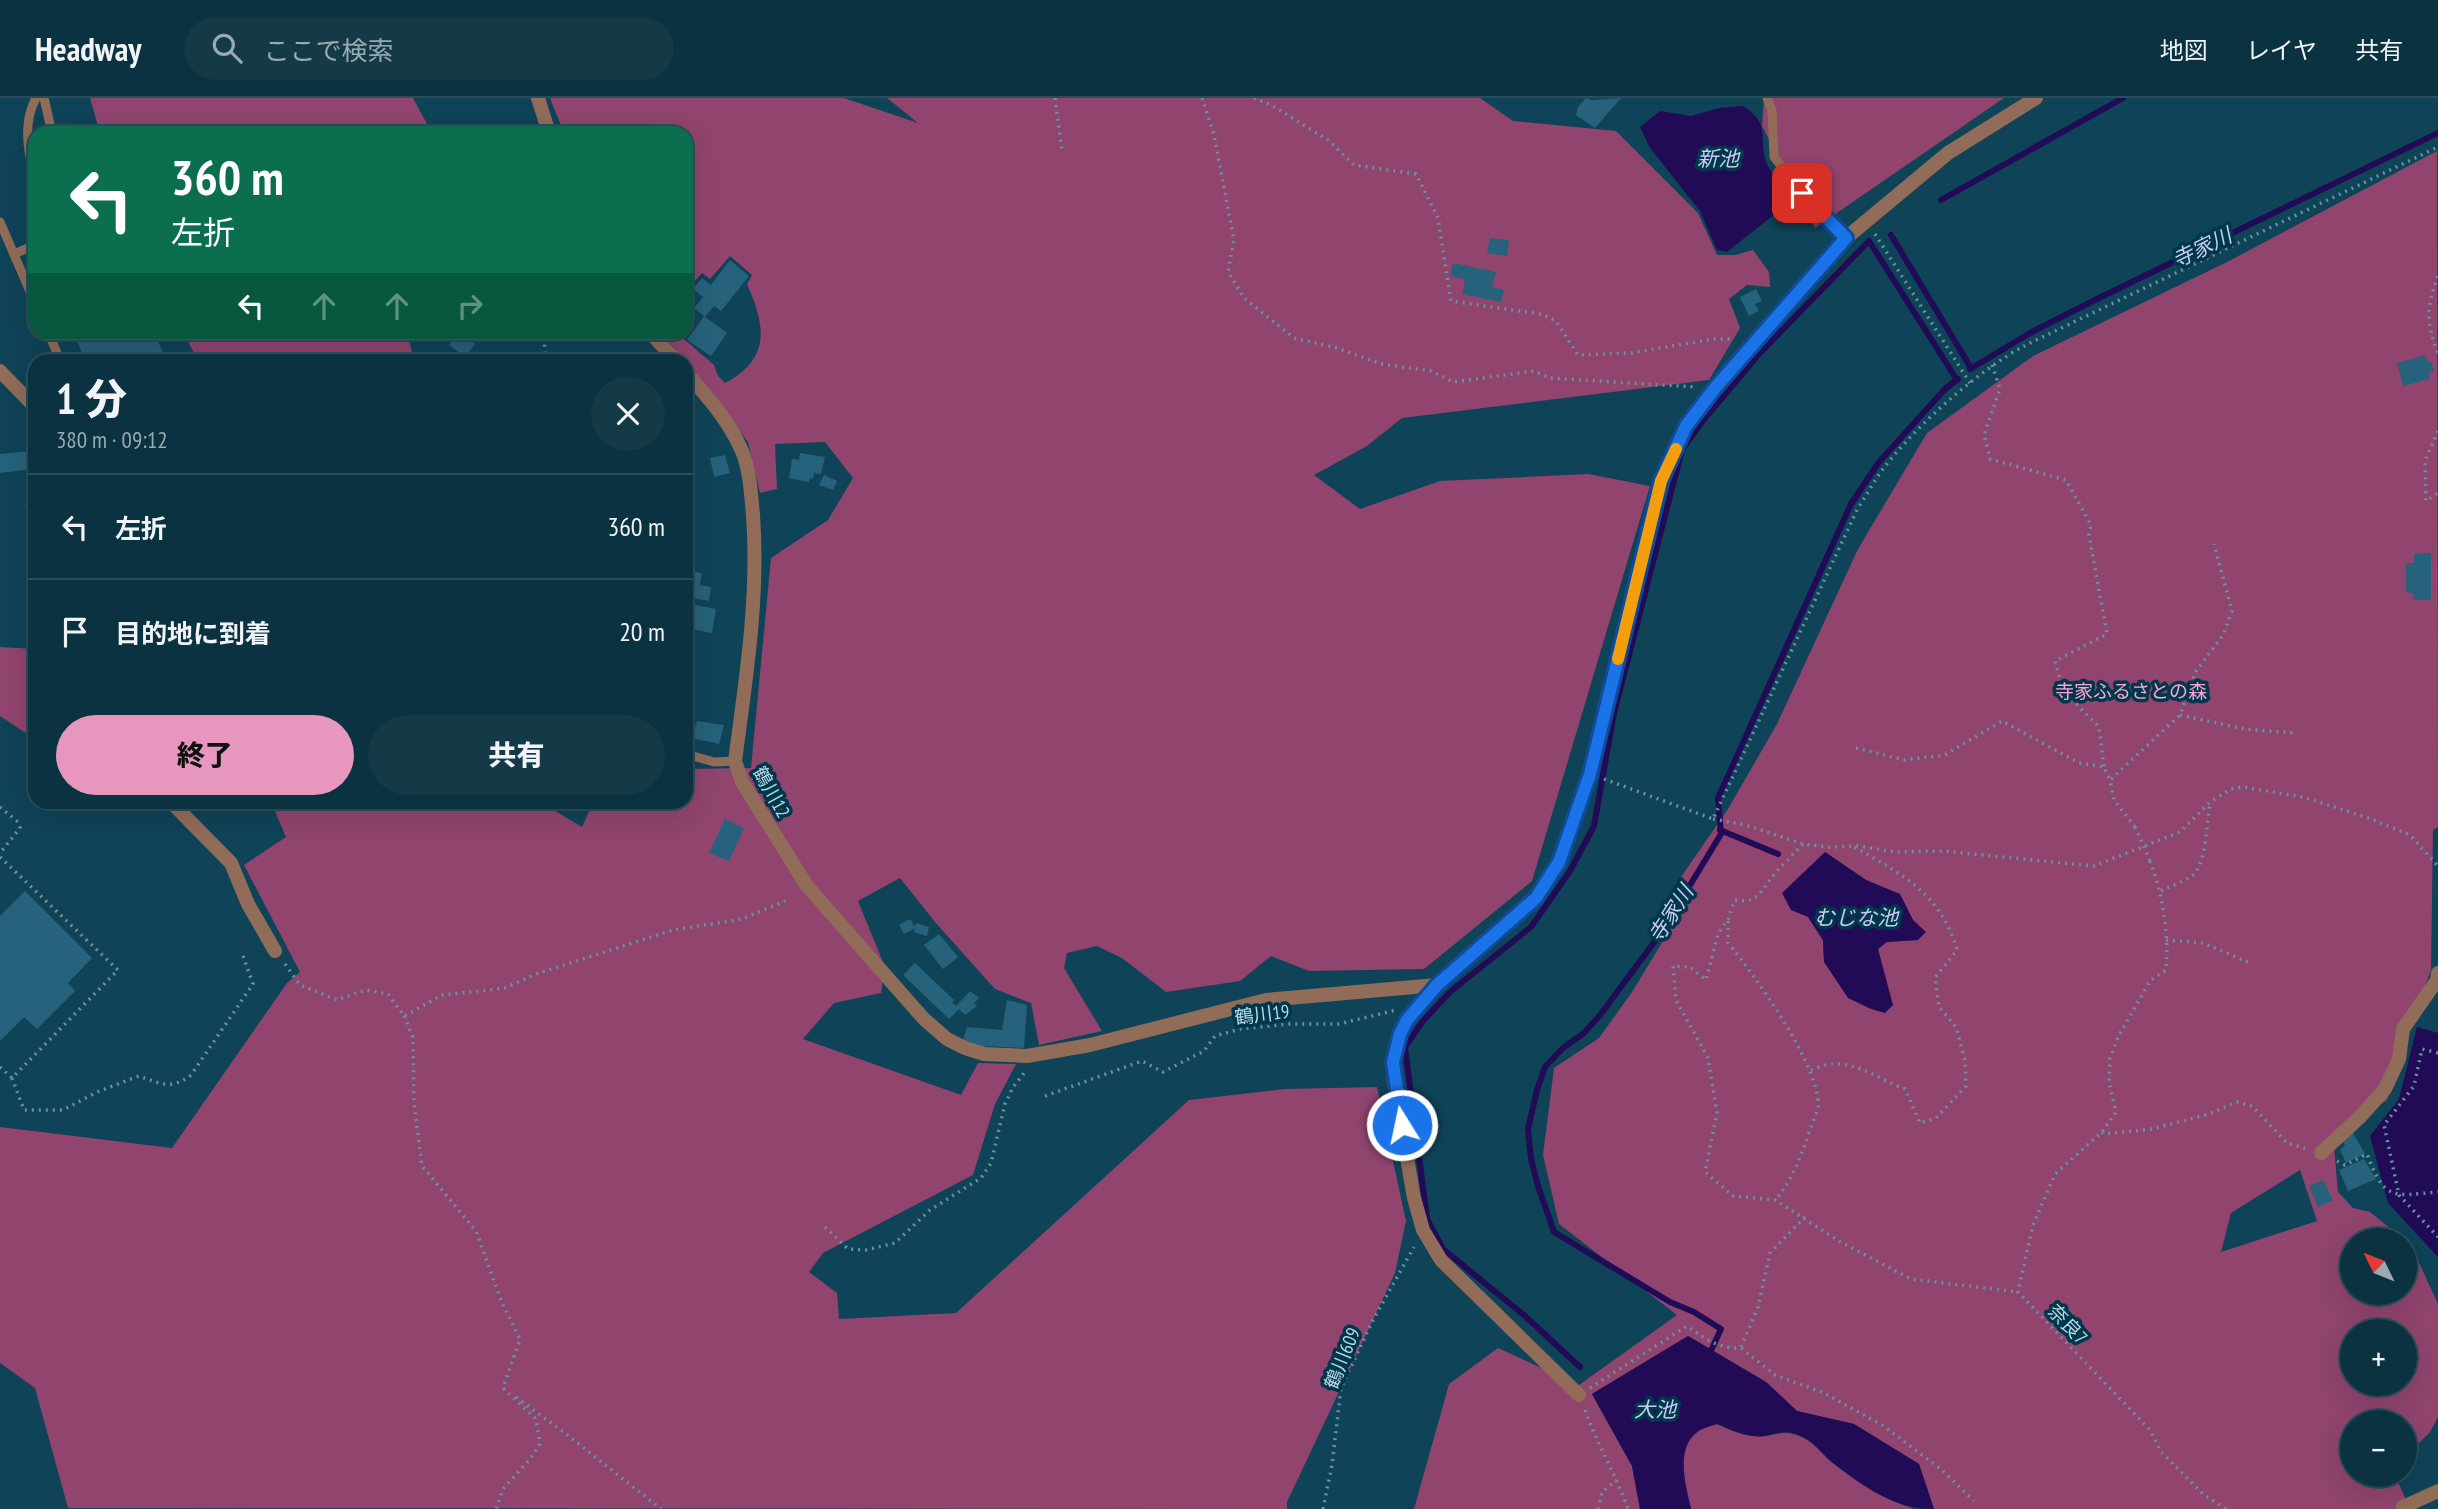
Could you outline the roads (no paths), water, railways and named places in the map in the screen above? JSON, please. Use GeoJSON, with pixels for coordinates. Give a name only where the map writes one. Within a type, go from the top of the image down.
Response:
{"type":"FeatureCollection","features":[{"type":"Feature","properties":{"kind":"street"},"geometry":{"type":"LineString","coordinates":[[538,98],[547,126]]}},
{"type":"Feature","properties":{"kind":"street"},"geometry":{"type":"LineString","coordinates":[[1579,1395],[1441,1260],[1423,1230],[1414,1198],[1393,1077],[1393,1062],[1400,1034],[1418,1005],[1437,985],[1536,898],[1559,862],[1590,774],[1661,481],[1686,426],[1715,388],[1846,238],[1948,153],[2036,98]]}},
{"type":"Feature","properties":{"kind":"street"},"geometry":{"type":"LineString","coordinates":[[657,340],[670,354]]}},
{"type":"Feature","properties":{"kind":"street"},"geometry":{"type":"LineString","coordinates":[[0,371],[28,400]]}},
{"type":"Feature","properties":{"kind":"street","name":"鶴川12"},"geometry":{"type":"LineString","coordinates":[[693,381],[728,423],[743,453],[751,496],[755,546],[755,606],[735,761],[742,782],[807,886],[937,1031],[965,1048],[984,1054],[1027,1056],[1090,1045],[1266,1000],[1437,985]]}},
{"type":"Feature","properties":{"kind":"street"},"geometry":{"type":"LineString","coordinates":[[178,809],[231,863],[248,904],[275,951]]}},
{"type":"Feature","properties":{"kind":"street"},"geometry":{"type":"LineString","coordinates":[[2321,1153],[2361,1116],[2385,1088],[2399,1059],[2403,1029],[2437,980],[2438,973]]}},
{"type":"Feature","properties":{"kind":"street"},"geometry":{"type":"LineString","coordinates":[[2403,1507],[2438,1490]]}},
{"type":"Feature","properties":{"kind":"lane"},"geometry":{"type":"LineString","coordinates":[[29,126],[30,109],[36,98]]}},
{"type":"Feature","properties":{"kind":"lane"},"geometry":{"type":"LineString","coordinates":[[44,98],[50,126]]}},
{"type":"Feature","properties":{"kind":"lane"},"geometry":{"type":"LineString","coordinates":[[1767,98],[1772,110],[1774,157],[1802,193],[1846,238]]}},
{"type":"Feature","properties":{"kind":"lane"},"geometry":{"type":"LineString","coordinates":[[0,222],[28,287]]}},
{"type":"Feature","properties":{"kind":"lane"},"geometry":{"type":"LineString","coordinates":[[14,254],[28,248]]}},
{"type":"Feature","properties":{"kind":"lane"},"geometry":{"type":"LineString","coordinates":[[693,756],[714,762],[735,761]]}},
{"type":"Feature","properties":{"kind":"water","name":"新池"},"geometry":{"type":"Polygon","coordinates":[[[1743,106],[1759,120],[1769,168],[1795,198],[1727,252],[1717,250],[1700,211],[1650,148],[1640,127],[1660,111],[1691,116],[1719,108],[1743,106]]]}},
{"type":"Feature","properties":{"kind":"water","name":"むじな池"},"geometry":{"type":"Polygon","coordinates":[[[1825,852],[1866,880],[1900,894],[1913,920],[1926,932],[1918,940],[1887,942],[1878,949],[1893,1005],[1885,1013],[1848,998],[1824,962],[1823,940],[1808,917],[1791,910],[1782,893],[1825,852]]]}},
{"type":"Feature","properties":{"kind":"water"},"geometry":{"type":"Polygon","coordinates":[[[2417,1027],[2438,1033],[2438,1257],[2417,1234],[2417,1228],[2411,1228],[2388,1203],[2370,1136],[2399,1099],[2417,1027]]]}},
{"type":"Feature","properties":{"kind":"water","name":"大池"},"geometry":{"type":"Polygon","coordinates":[[[1688,1336],[1766,1382],[1797,1411],[1854,1424],[1919,1464],[1934,1509],[1906,1505],[1880,1495],[1796,1434],[1783,1432],[1753,1436],[1717,1424],[1698,1431],[1686,1449],[1684,1469],[1691,1509],[1640,1509],[1632,1466],[1592,1394],[1688,1336]]]}},
{"type":"Feature","properties":{"kind":"waterway"},"geometry":{"type":"LineString","coordinates":[[1941,200],[2123,98]]}},
{"type":"Feature","properties":{"kind":"waterway","name":"寺家川"},"geometry":{"type":"LineString","coordinates":[[1970,369],[2030,333],[2101,297],[2438,133]]}},
{"type":"Feature","properties":{"kind":"waterway"},"geometry":{"type":"LineString","coordinates":[[1891,235],[1971,368]]}},
{"type":"Feature","properties":{"kind":"waterway"},"geometry":{"type":"LineString","coordinates":[[1580,1367],[1525,1316],[1443,1249],[1427,1219],[1405,1047],[1423,1021],[1450,992],[1531,927],[1570,871],[1594,826],[1614,713],[1682,450],[1701,423],[1758,355],[1869,241],[1957,380]]}},
{"type":"Feature","properties":{"kind":"waterway","name":"寺家川"},"geometry":{"type":"LineString","coordinates":[[1708,1357],[1721,1329],[1694,1312],[1670,1302],[1554,1232],[1531,1159],[1528,1129],[1537,1090],[1545,1067],[1600,1015],[1661,933],[1721,834],[1718,798],[1851,504],[1879,462],[1945,389],[1958,379]]}},
{"type":"Feature","properties":{"kind":"waterway"},"geometry":{"type":"LineString","coordinates":[[1720,830],[1778,854]]}},
{"type":"Feature","properties":{"kind":"park label","name":"寺家ふるさとの森"},"geometry":{"type":"Point","coordinates":[2131,691]}}]}
